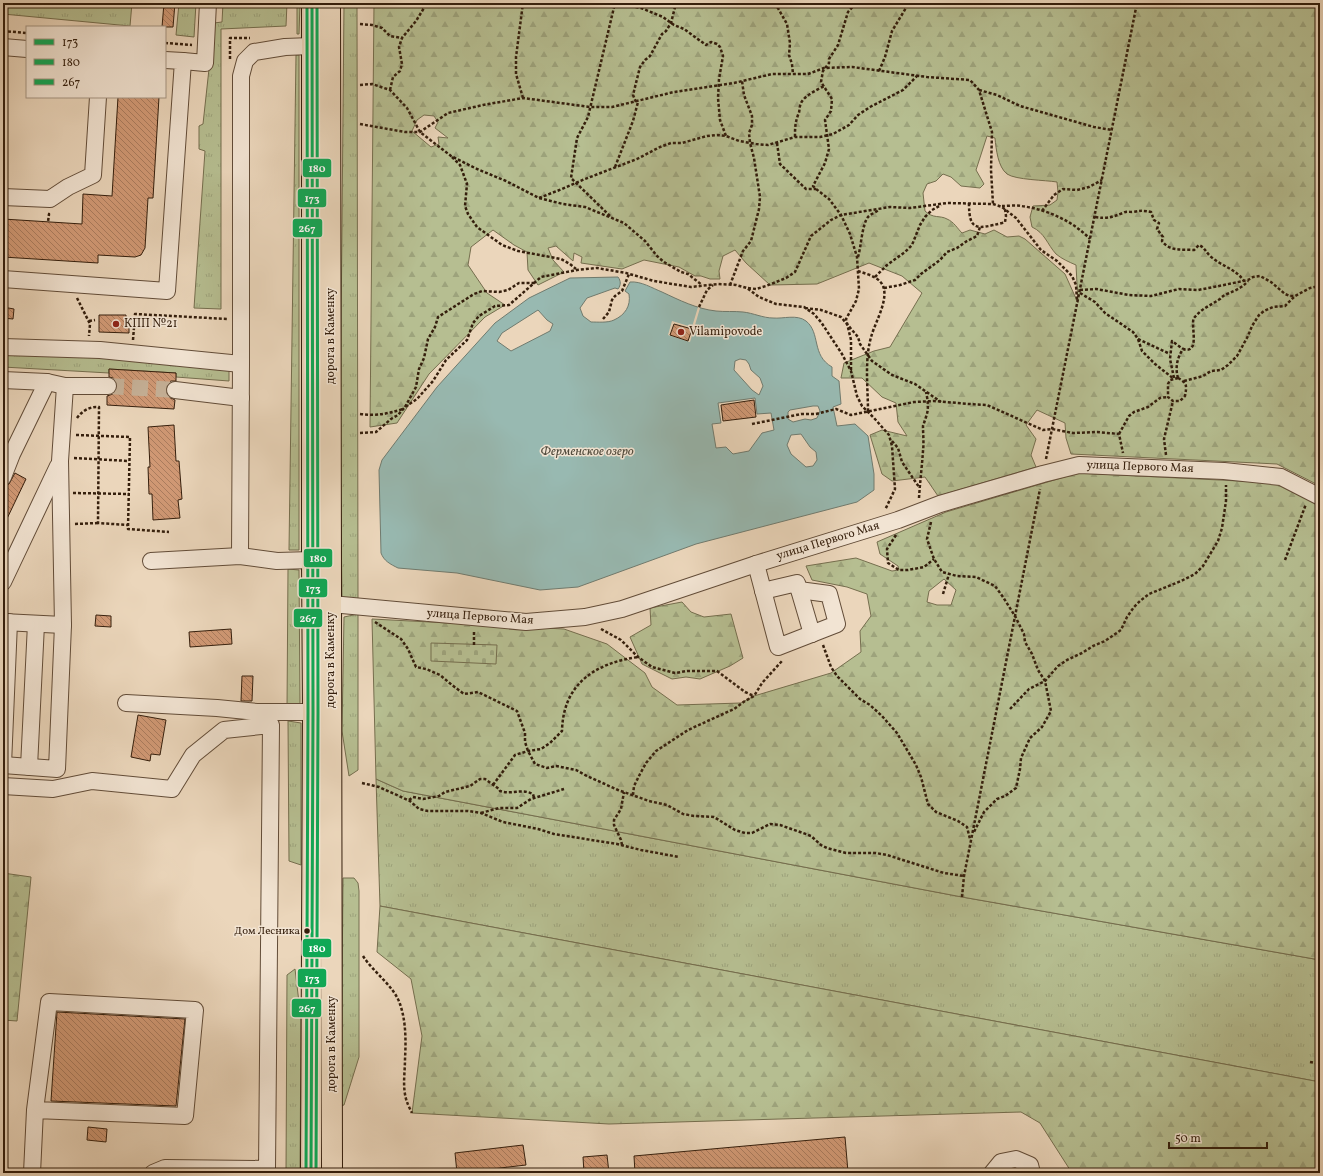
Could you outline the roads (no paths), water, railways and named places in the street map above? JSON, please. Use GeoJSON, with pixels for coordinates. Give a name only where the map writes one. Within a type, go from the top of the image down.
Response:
{"type":"FeatureCollection","features":[{"type":"Feature","properties":{"kind":"main road","name":"дорога в Каменку"},"geometry":{"type":"LineString","coordinates":[[310,1173],[313,712],[312,3]]}},
{"type":"Feature","properties":{"kind":"main road","name":"дорога в Каменку"},"geometry":{"type":"LineString","coordinates":[[330,3],[332,1173]]}},
{"type":"Feature","properties":{"kind":"street"},"geometry":{"type":"LineString","coordinates":[[166,60],[205,63],[208,3]]}},
{"type":"Feature","properties":{"kind":"street"},"geometry":{"type":"LineString","coordinates":[[240,556],[241,76],[245,61],[254,52],[285,46],[311,46]]}},
{"type":"Feature","properties":{"kind":"street"},"geometry":{"type":"LineString","coordinates":[[3,47],[26,49]]}},
{"type":"Feature","properties":{"kind":"street"},"geometry":{"type":"LineString","coordinates":[[3,279],[167,291],[183,61]]}},
{"type":"Feature","properties":{"kind":"street"},"geometry":{"type":"LineString","coordinates":[[3,197],[50,199],[68,187],[93,175],[98,98]]}},
{"type":"Feature","properties":{"kind":"street"},"geometry":{"type":"LineString","coordinates":[[3,346],[100,350],[241,364]]}},
{"type":"Feature","properties":{"kind":"street"},"geometry":{"type":"LineString","coordinates":[[3,380],[47,382],[65,386],[108,386]]}},
{"type":"Feature","properties":{"kind":"street"},"geometry":{"type":"LineString","coordinates":[[3,477],[12,454],[47,382]]}},
{"type":"Feature","properties":{"kind":"street"},"geometry":{"type":"LineString","coordinates":[[63,625],[6,622],[3,765],[57,769],[63,625],[60,461],[65,386]]}},
{"type":"Feature","properties":{"kind":"street"},"geometry":{"type":"LineString","coordinates":[[175,390],[241,398]]}},
{"type":"Feature","properties":{"kind":"street"},"geometry":{"type":"LineString","coordinates":[[3,582],[60,461]]}},
{"type":"Feature","properties":{"kind":"street","name":"улица Первого Мая"},"geometry":{"type":"LineString","coordinates":[[331,604],[526,622],[585,617],[622,609],[756,564],[898,520],[1044,468],[1080,465],[1224,471],[1281,477],[1315,495]]}},
{"type":"Feature","properties":{"kind":"street"},"geometry":{"type":"LineString","coordinates":[[151,561],[240,556],[277,560],[312,560]]}},
{"type":"Feature","properties":{"kind":"street"},"geometry":{"type":"LineString","coordinates":[[756,564],[778,647],[837,624],[829,594],[799,590]]}},
{"type":"Feature","properties":{"kind":"street"},"geometry":{"type":"LineString","coordinates":[[762,591],[797,583],[812,634]]}},
{"type":"Feature","properties":{"kind":"street"},"geometry":{"type":"LineString","coordinates":[[29,767],[36,624]]}},
{"type":"Feature","properties":{"kind":"street"},"geometry":{"type":"LineString","coordinates":[[126,703],[217,708],[257,712],[313,712]]}},
{"type":"Feature","properties":{"kind":"street"},"geometry":{"type":"LineString","coordinates":[[3,786],[53,789],[92,780],[172,789],[193,755],[224,730],[271,725],[267,1169],[165,1168],[153,1173]]}},
{"type":"Feature","properties":{"kind":"street"},"geometry":{"type":"LineString","coordinates":[[32,1173],[35,1110],[49,1002],[195,1010],[185,1116],[35,1110]]}},
{"type":"Feature","properties":{"kind":"street"},"geometry":{"type":"LineString","coordinates":[[992,1173],[1001,1162],[1016,1159],[1030,1165],[1032,1173]]}},
{"type":"Feature","properties":{"kind":"water","name":"Ферменское озеро"},"geometry":{"type":"Polygon","coordinates":[[[570,278],[619,278],[620,284],[618,289],[615,288],[587,298],[580,308],[583,316],[591,322],[609,322],[624,313],[629,302],[629,294],[625,291],[630,282],[646,285],[688,304],[709,310],[743,312],[769,318],[794,317],[806,321],[811,326],[821,356],[825,362],[832,367],[832,376],[839,381],[841,404],[833,407],[837,426],[855,424],[868,436],[874,474],[874,490],[857,502],[696,544],[578,587],[540,590],[457,573],[398,568],[390,564],[381,553],[379,470],[382,460],[437,387],[495,323],[529,298],[570,278]],[[538,310],[502,333],[497,341],[511,351],[550,331],[553,324],[538,310]],[[740,359],[735,361],[734,370],[752,390],[759,395],[763,386],[760,378],[751,370],[746,360],[740,359]],[[755,398],[718,403],[721,423],[712,424],[716,448],[726,447],[733,454],[749,451],[762,433],[774,430],[771,413],[757,414],[755,398]],[[818,406],[790,410],[788,412],[788,419],[793,422],[817,418],[820,411],[818,406]],[[801,434],[791,435],[787,445],[791,454],[806,467],[813,466],[817,460],[816,452],[810,447],[801,434]]]}},
{"type":"Feature","properties":{"kind":"tunnel"},"geometry":{"type":"LineString","coordinates":[[108,386],[175,390]]}},
{"type":"Feature","properties":{"kind":"place","name":"КПП №21"},"geometry":{"type":"Point","coordinates":[116,324]}},
{"type":"Feature","properties":{"kind":"place","name":"Vilamipovode"},"geometry":{"type":"Point","coordinates":[681,332]}},
{"type":"Feature","properties":{"kind":"place","name":"Дом Лесника"},"geometry":{"type":"Point","coordinates":[307,931]}}]}
